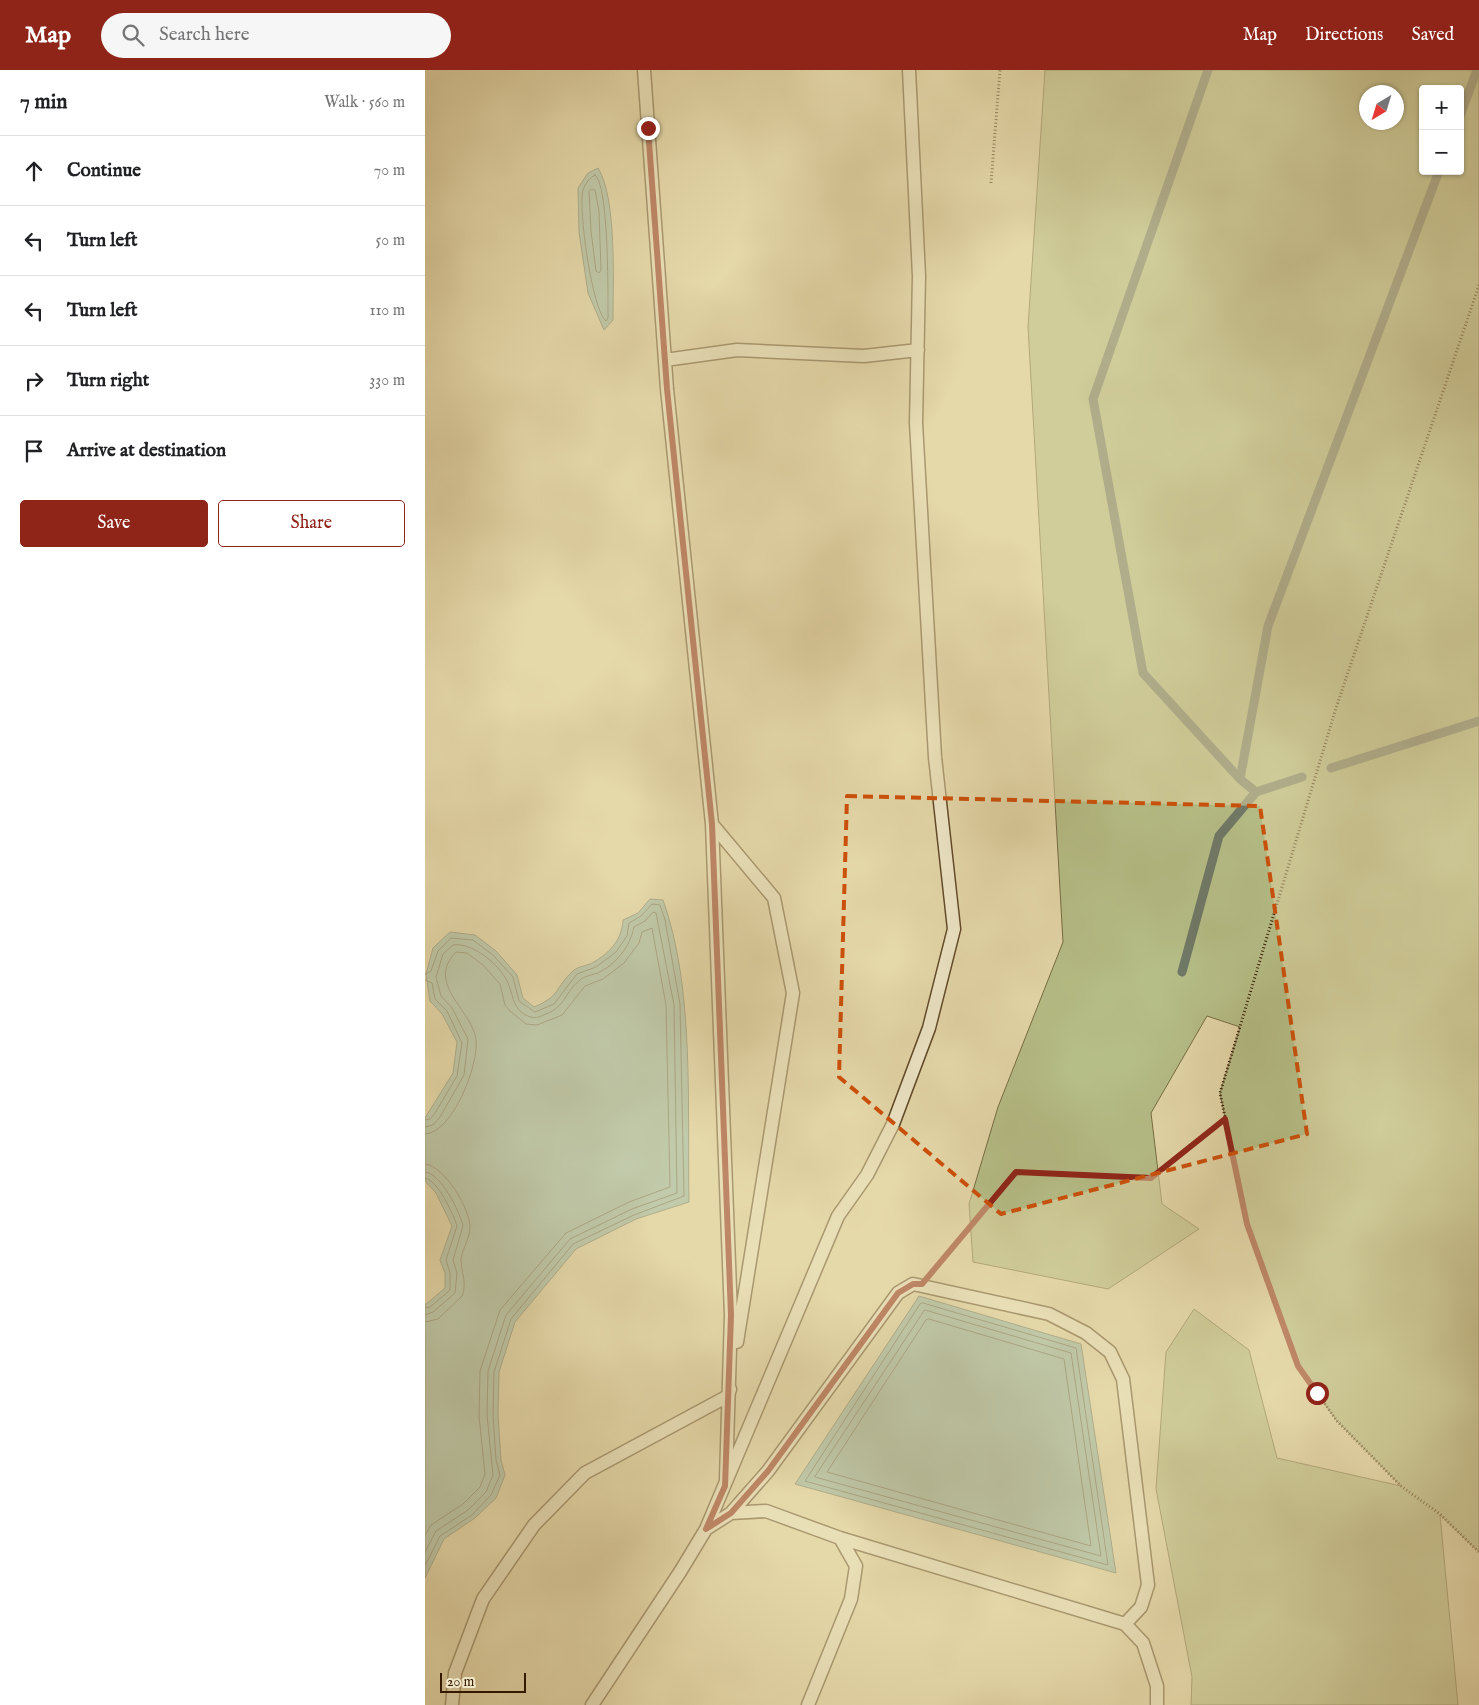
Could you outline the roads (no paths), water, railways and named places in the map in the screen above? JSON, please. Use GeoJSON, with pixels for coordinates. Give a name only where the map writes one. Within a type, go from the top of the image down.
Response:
{"type":"FeatureCollection","features":[{"type":"Feature","properties":{"kind":"lane"},"geometry":{"type":"LineString","coordinates":[[644,70],[665,360],[712,824],[731,1315],[725,1486]]}},
{"type":"Feature","properties":{"kind":"lane"},"geometry":{"type":"LineString","coordinates":[[592,1705],[681,1572],[706,1529],[838,1216],[867,1175],[893,1124],[929,1028],[954,929],[935,757],[916,423],[919,276],[909,70]]}},
{"type":"Feature","properties":{"kind":"lane"},"geometry":{"type":"LineString","coordinates":[[665,360],[737,350],[864,356],[917,350]]}},
{"type":"Feature","properties":{"kind":"lane"},"geometry":{"type":"LineString","coordinates":[[712,824],[774,898],[793,993],[728,1396]]}},
{"type":"Feature","properties":{"kind":"lane"},"geometry":{"type":"LineString","coordinates":[[706,1529],[731,1513],[768,1471],[898,1293],[913,1284],[922,1284],[1049,1314],[1086,1333],[1109,1352],[1123,1379],[1148,1585],[1141,1607],[1125,1624]]}},
{"type":"Feature","properties":{"kind":"lane"},"geometry":{"type":"LineString","coordinates":[[452,1705],[455,1673],[483,1599],[534,1525],[585,1473],[728,1396]]}},
{"type":"Feature","properties":{"kind":"lane"},"geometry":{"type":"LineString","coordinates":[[731,1513],[766,1511],[840,1538],[1125,1624],[1143,1643],[1157,1686],[1157,1705]]}},
{"type":"Feature","properties":{"kind":"lane"},"geometry":{"type":"LineString","coordinates":[[808,1705],[851,1599],[856,1566],[840,1538]]}},
{"type":"Feature","properties":{"kind":"water"},"geometry":{"type":"Polygon","coordinates":[[[598,168],[608,199],[613,241],[613,320],[604,330],[588,293],[579,232],[578,188],[588,173],[598,168]]]}},
{"type":"Feature","properties":{"kind":"water"},"geometry":{"type":"Polygon","coordinates":[[[650,899],[663,900],[673,935],[680,971],[687,1049],[689,1202],[636,1219],[576,1249],[515,1322],[499,1372],[498,1415],[501,1460],[505,1475],[496,1498],[475,1518],[444,1539],[425,1578],[425,1305],[445,1288],[445,1273],[440,1260],[452,1226],[436,1193],[425,1181],[425,1118],[453,1073],[457,1042],[442,1014],[430,1001],[426,974],[433,948],[450,932],[475,935],[496,951],[517,975],[523,998],[534,1007],[549,999],[575,969],[592,963],[606,954],[618,939],[623,920],[638,913],[650,899]]]}},
{"type":"Feature","properties":{"kind":"water"},"geometry":{"type":"Polygon","coordinates":[[[919,1296],[1081,1344],[1116,1573],[795,1484],[919,1296]]]}},
{"type":"Feature","properties":{"kind":"waterway"},"geometry":{"type":"LineString","coordinates":[[1208,70],[1093,399],[1143,673],[1240,779]]}},
{"type":"Feature","properties":{"kind":"waterway"},"geometry":{"type":"LineString","coordinates":[[1464,105],[1477,70]]}},
{"type":"Feature","properties":{"kind":"waterway"},"geometry":{"type":"LineString","coordinates":[[1182,972],[1219,836],[1256,792],[1240,779],[1268,626],[1437,175]]}},
{"type":"Feature","properties":{"kind":"waterway"},"geometry":{"type":"LineString","coordinates":[[1331,768],[1479,721]]}},
{"type":"Feature","properties":{"kind":"waterway"},"geometry":{"type":"LineString","coordinates":[[1256,792],[1302,777]]}}]}
